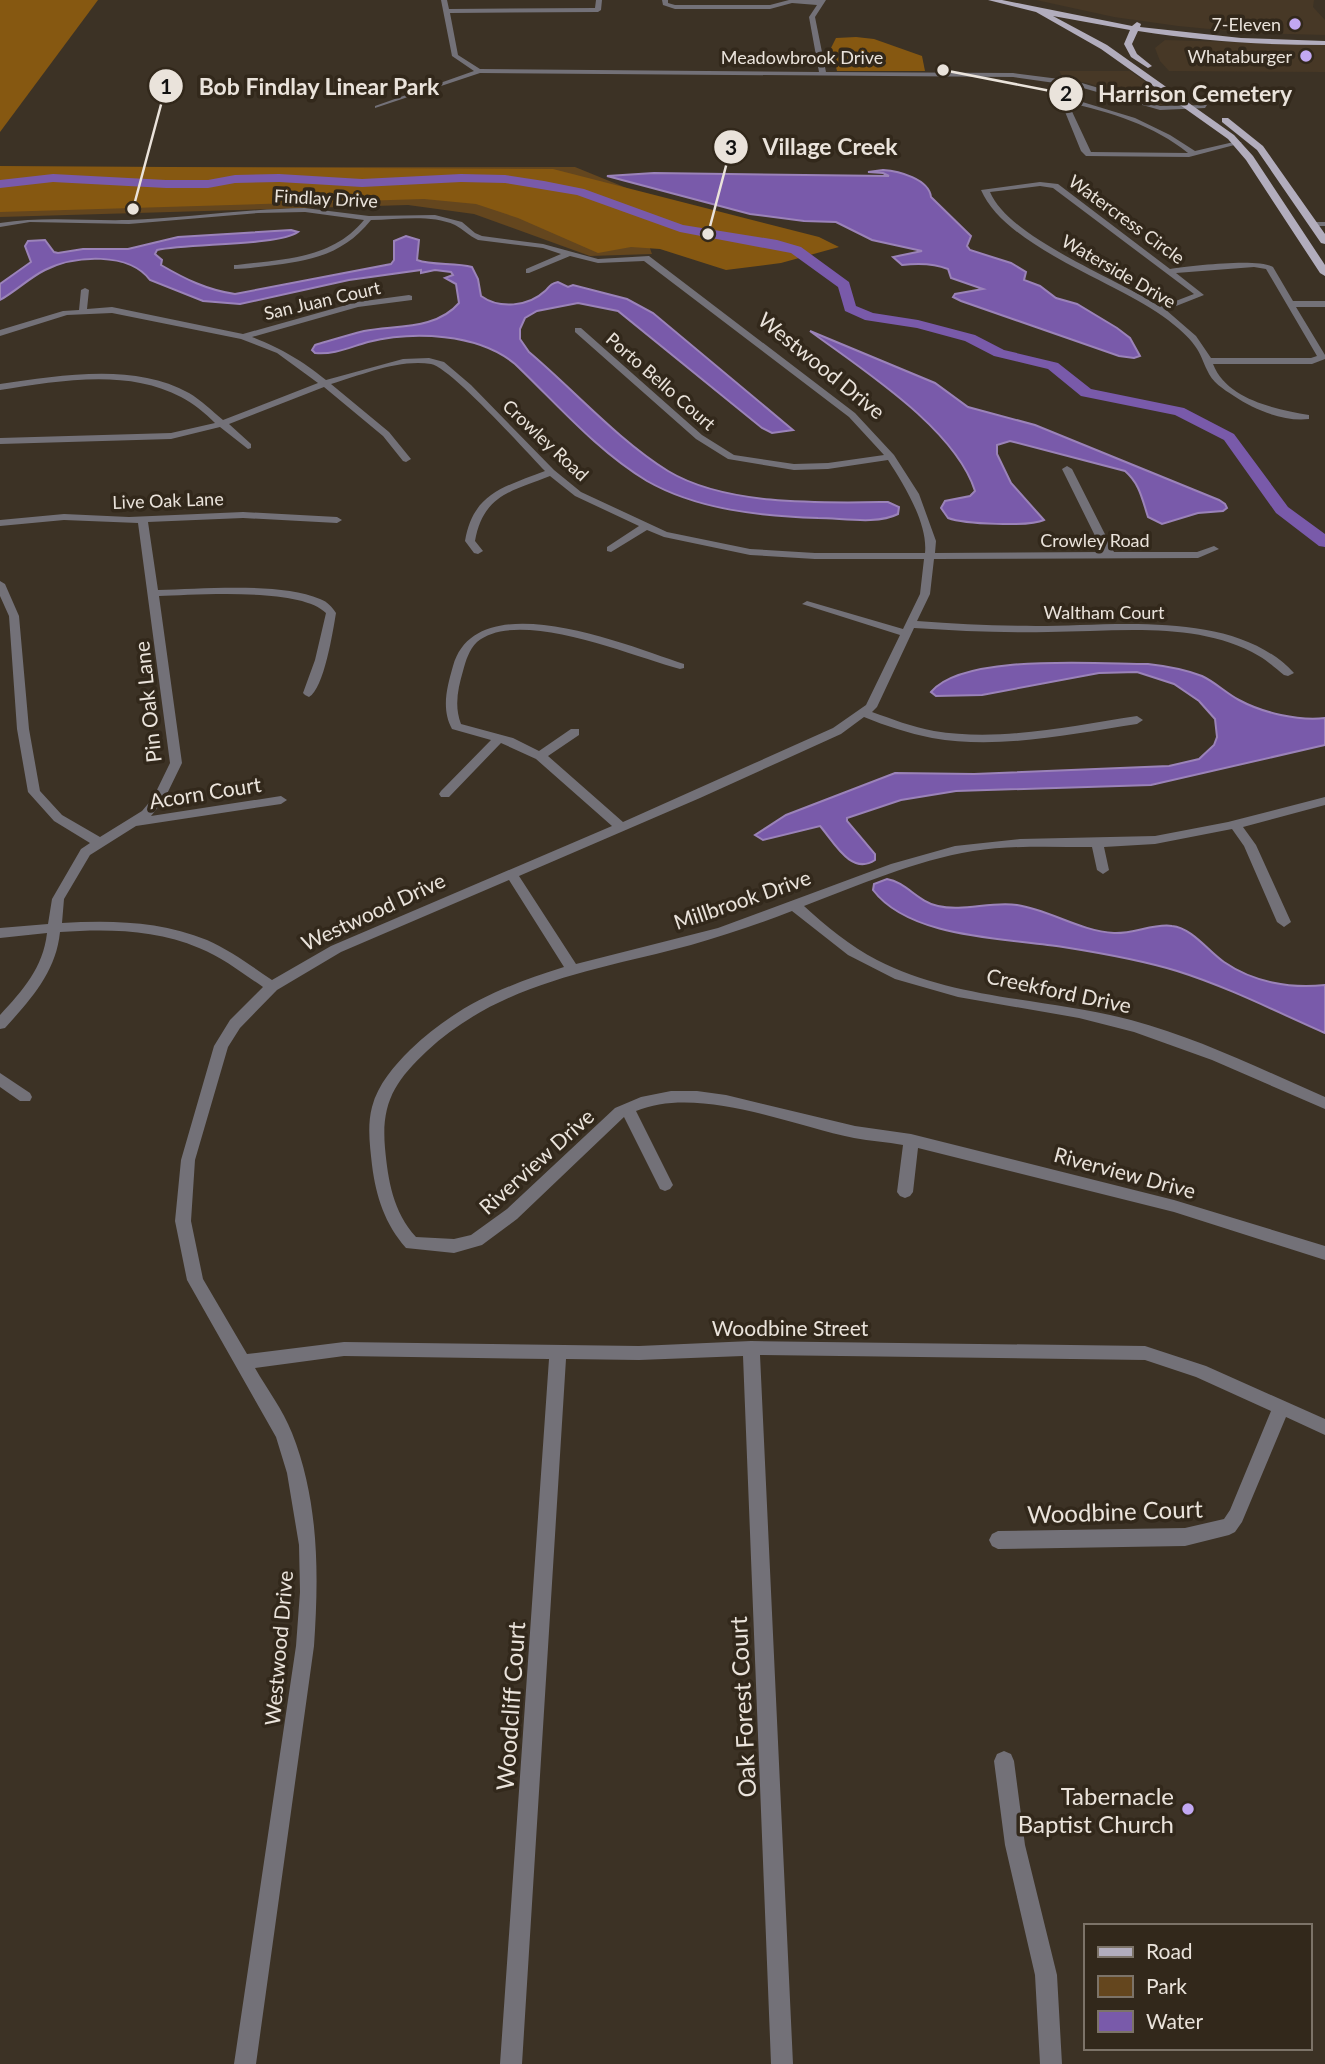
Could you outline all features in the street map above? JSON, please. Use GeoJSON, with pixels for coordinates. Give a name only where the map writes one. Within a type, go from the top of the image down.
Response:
{"type":"FeatureCollection","features":[{"type":"Feature","properties":{"kind":"main road"},"geometry":{"type":"LineString","coordinates":[[992,0],[1040,12],[1183,35],[1243,40],[1325,40]]}},
{"type":"Feature","properties":{"kind":"main road"},"geometry":{"type":"LineString","coordinates":[[1015,0],[1123,25]]}},
{"type":"Feature","properties":{"kind":"main road"},"geometry":{"type":"LineString","coordinates":[[1040,12],[1129,64],[1238,143],[1295,224],[1325,273]]}},
{"type":"Feature","properties":{"kind":"main road"},"geometry":{"type":"LineString","coordinates":[[1123,25],[1118,41],[1129,64]]}},
{"type":"Feature","properties":{"kind":"main road"},"geometry":{"type":"LineString","coordinates":[[1135,27],[1269,39],[1325,40]]}},
{"type":"Feature","properties":{"kind":"main road"},"geometry":{"type":"LineString","coordinates":[[1128,46],[1135,27]]}},
{"type":"Feature","properties":{"kind":"main road"},"geometry":{"type":"LineString","coordinates":[[1128,46],[1135,39],[1147,36],[1183,35]]}},
{"type":"Feature","properties":{"kind":"main road"},"geometry":{"type":"LineString","coordinates":[[1128,46],[1134,55],[1255,142],[1275,166],[1325,241]]}},
{"type":"Feature","properties":{"kind":"main road"},"geometry":{"type":"LineString","coordinates":[[1238,143],[1255,142]]}},
{"type":"Feature","properties":{"kind":"main road"},"geometry":{"type":"LineString","coordinates":[[1295,224],[1313,224]]}},
{"type":"Feature","properties":{"kind":"street"},"geometry":{"type":"LineString","coordinates":[[444,0],[455,56],[479,71]]}},
{"type":"Feature","properties":{"kind":"street"},"geometry":{"type":"LineString","coordinates":[[447,11],[598,10],[599,0]]}},
{"type":"Feature","properties":{"kind":"street"},"geometry":{"type":"LineString","coordinates":[[667,3],[761,7],[786,1],[819,3],[812,23],[822,73]]}},
{"type":"Feature","properties":{"kind":"street","name":"Meadowbrook Drive"},"geometry":{"type":"LineString","coordinates":[[377,107],[479,71],[1013,75],[1075,83],[1160,108],[1205,106]]}},
{"type":"Feature","properties":{"kind":"street"},"geometry":{"type":"LineString","coordinates":[[1075,83],[1064,93],[1063,100],[1085,151],[1089,154],[1194,154],[1238,143]]}},
{"type":"Feature","properties":{"kind":"street"},"geometry":{"type":"LineString","coordinates":[[1063,100],[1095,107],[1170,137],[1194,154]]}},
{"type":"Feature","properties":{"kind":"street","name":"Watercress Circle"},"geometry":{"type":"LineString","coordinates":[[986,189],[1041,184],[1055,186],[1172,271],[1195,289],[1199,296],[1159,310]]}},
{"type":"Feature","properties":{"kind":"street","name":"Waterside Drive"},"geometry":{"type":"LineString","coordinates":[[986,189],[985,193],[1018,228],[1066,260],[1159,310],[1179,324],[1200,346],[1213,375],[1237,393],[1281,415],[1306,417]]}},
{"type":"Feature","properties":{"kind":"street","name":"Findlay Drive"},"geometry":{"type":"LineString","coordinates":[[0,225],[30,220],[129,222],[270,210],[327,211],[369,218],[435,217],[459,224],[481,238],[543,246],[598,261],[643,257]]}},
{"type":"Feature","properties":{"kind":"street"},"geometry":{"type":"LineString","coordinates":[[237,267],[319,256],[344,244],[369,218]]}},
{"type":"Feature","properties":{"kind":"street"},"geometry":{"type":"LineString","coordinates":[[1313,224],[1325,224]]}},
{"type":"Feature","properties":{"kind":"street"},"geometry":{"type":"LineString","coordinates":[[529,271],[567,254]]}},
{"type":"Feature","properties":{"kind":"street","name":"Westwood Drive"},"geometry":{"type":"LineString","coordinates":[[245,2064],[289,1770],[309,1592],[309,1545],[296,1473],[284,1434],[195,1280],[183,1221],[188,1160],[198,1117],[221,1046],[235,1024],[272,986],[337,949],[512,875],[837,731],[864,713],[884,682],[925,594],[932,556],[931,541],[924,514],[891,457],[852,415],[682,283],[643,257]]}},
{"type":"Feature","properties":{"kind":"street"},"geometry":{"type":"LineString","coordinates":[[1172,271],[1263,265],[1271,268],[1322,357],[1312,361],[1208,361]]}},
{"type":"Feature","properties":{"kind":"street"},"geometry":{"type":"LineString","coordinates":[[83,312],[85,289]]}},
{"type":"Feature","properties":{"kind":"street","name":"San Juan Court"},"geometry":{"type":"LineString","coordinates":[[243,337],[357,304],[409,298]]}},
{"type":"Feature","properties":{"kind":"street"},"geometry":{"type":"LineString","coordinates":[[1294,308],[1325,304]]}},
{"type":"Feature","properties":{"kind":"street"},"geometry":{"type":"LineString","coordinates":[[1294,308],[1325,311]]}},
{"type":"Feature","properties":{"kind":"street"},"geometry":{"type":"LineString","coordinates":[[0,333],[46,318],[83,312],[128,312],[243,337],[293,358],[386,434],[406,459]]}},
{"type":"Feature","properties":{"kind":"street","name":"Porto Bello Court"},"geometry":{"type":"LineString","coordinates":[[578,330],[699,437],[731,457],[794,467],[838,465],[891,457]]}},
{"type":"Feature","properties":{"kind":"street","name":"Crowley Road"},"geometry":{"type":"LineString","coordinates":[[0,441],[73,437],[145,439],[171,436],[221,424],[326,383],[396,363],[429,361],[441,365],[468,387],[551,472],[578,494],[664,534],[750,552],[850,557],[1198,555],[1214,549]]}},
{"type":"Feature","properties":{"kind":"street"},"geometry":{"type":"LineString","coordinates":[[0,387],[74,378],[151,384],[187,396],[248,446]]}},
{"type":"Feature","properties":{"kind":"street"},"geometry":{"type":"LineString","coordinates":[[1067,468],[1110,555]]}},
{"type":"Feature","properties":{"kind":"street"},"geometry":{"type":"LineString","coordinates":[[478,551],[470,541],[471,526],[482,507],[504,489],[551,472]]}},
{"type":"Feature","properties":{"kind":"street","name":"Live Oak Lane"},"geometry":{"type":"LineString","coordinates":[[0,523],[64,517],[143,519],[253,515],[337,520]]}},
{"type":"Feature","properties":{"kind":"street","name":"Pin Oak Lane"},"geometry":{"type":"LineString","coordinates":[[0,1024],[33,988],[52,947],[58,899],[85,852],[146,814],[159,800],[176,763],[143,519]]}},
{"type":"Feature","properties":{"kind":"street"},"geometry":{"type":"LineString","coordinates":[[611,549],[646,526]]}},
{"type":"Feature","properties":{"kind":"street"},"geometry":{"type":"LineString","coordinates":[[0,584],[14,616],[23,729],[34,792],[58,818],[100,843]]}},
{"type":"Feature","properties":{"kind":"street"},"geometry":{"type":"LineString","coordinates":[[154,593],[268,595],[312,599],[323,604],[331,613],[321,660],[309,693]]}},
{"type":"Feature","properties":{"kind":"street","name":"Waltham Court"},"geometry":{"type":"LineString","coordinates":[[807,604],[907,629],[1188,631],[1246,645],[1268,655],[1288,673]]}},
{"type":"Feature","properties":{"kind":"street"},"geometry":{"type":"LineString","coordinates":[[620,826],[540,757],[499,738],[456,726],[450,704],[458,667],[466,648],[482,634],[516,627],[555,630],[680,666]]}},
{"type":"Feature","properties":{"kind":"street"},"geometry":{"type":"LineString","coordinates":[[864,713],[920,733],[969,740],[1012,738],[1138,720]]}},
{"type":"Feature","properties":{"kind":"street"},"geometry":{"type":"LineString","coordinates":[[540,757],[575,732]]}},
{"type":"Feature","properties":{"kind":"street"},"geometry":{"type":"LineString","coordinates":[[445,794],[499,738]]}},
{"type":"Feature","properties":{"kind":"street","name":"Acorn Court"},"geometry":{"type":"LineString","coordinates":[[134,822],[281,800]]}},
{"type":"Feature","properties":{"kind":"street","name":"Millbrook Drive"},"geometry":{"type":"LineString","coordinates":[[429,1245],[412,1242],[400,1231],[382,1188],[376,1134],[380,1099],[388,1083],[403,1064],[472,1008],[537,982],[724,930],[902,864],[957,850],[1015,843],[1131,842],[1184,836],[1325,801]]}},
{"type":"Feature","properties":{"kind":"street"},"geometry":{"type":"LineString","coordinates":[[1235,824],[1250,845],[1284,922]]}},
{"type":"Feature","properties":{"kind":"street"},"geometry":{"type":"LineString","coordinates":[[1097,842],[1103,870]]}},
{"type":"Feature","properties":{"kind":"street"},"geometry":{"type":"LineString","coordinates":[[512,875],[573,971]]}},
{"type":"Feature","properties":{"kind":"street","name":"Creekford Drive"},"geometry":{"type":"LineString","coordinates":[[793,904],[834,940],[876,965],[922,981],[1107,1019],[1174,1038],[1325,1103]]}},
{"type":"Feature","properties":{"kind":"street"},"geometry":{"type":"LineString","coordinates":[[0,933],[56,928],[118,927],[168,934],[203,944],[272,986]]}},
{"type":"Feature","properties":{"kind":"street"},"geometry":{"type":"LineString","coordinates":[[0,1079],[25,1097]]}},
{"type":"Feature","properties":{"kind":"street","name":"Riverview Drive"},"geometry":{"type":"LineString","coordinates":[[429,1245],[454,1246],[485,1235],[512,1214],[627,1108],[671,1097],[697,1097],[726,1101],[855,1132],[911,1139],[1174,1206],[1325,1253]]}},
{"type":"Feature","properties":{"kind":"street"},"geometry":{"type":"LineString","coordinates":[[627,1108],[665,1185]]}},
{"type":"Feature","properties":{"kind":"street"},"geometry":{"type":"LineString","coordinates":[[905,1192],[911,1139]]}},
{"type":"Feature","properties":{"kind":"street","name":"Woodbine Street"},"geometry":{"type":"LineString","coordinates":[[241,1362],[344,1349],[639,1353],[751,1348],[1145,1353],[1200,1371],[1325,1427]]}},
{"type":"Feature","properties":{"kind":"street","name":"Oak Forest Court"},"geometry":{"type":"LineString","coordinates":[[751,1348],[782,2064]]}},
{"type":"Feature","properties":{"kind":"street","name":"Woodcliff Court"},"geometry":{"type":"LineString","coordinates":[[511,2064],[558,1351]]}},
{"type":"Feature","properties":{"kind":"street","name":"Woodbine Court"},"geometry":{"type":"LineString","coordinates":[[998,1540],[1185,1537],[1229,1526],[1236,1516],[1281,1408]]}},
{"type":"Feature","properties":{"kind":"street"},"geometry":{"type":"LineString","coordinates":[[1004,1761],[1016,1845],[1046,1975],[1051,2064]]}},
{"type":"Feature","properties":{"kind":"shaded area"},"geometry":{"type":"Polygon","coordinates":[[[0,0],[98,0],[0,132],[0,0]]]}},
{"type":"Feature","properties":{"kind":"shaded area"},"geometry":{"type":"Polygon","coordinates":[[[1036,0],[1314,0],[1313,7],[1325,20],[1325,35],[1251,33],[1178,26],[1114,17],[1036,0]]]}},
{"type":"Feature","properties":{"kind":"shaded area"},"geometry":{"type":"Polygon","coordinates":[[[836,38],[874,39],[922,56],[925,71],[837,71],[831,48],[836,38]]]}},
{"type":"Feature","properties":{"kind":"shaded area"},"geometry":{"type":"Polygon","coordinates":[[[1165,40],[1325,45],[1325,72],[1169,71],[1160,61],[1155,48],[1165,40]]]}},
{"type":"Feature","properties":{"kind":"shaded area"},"geometry":{"type":"Polygon","coordinates":[[[1059,71],[1130,71],[1177,104],[1156,105],[1088,83],[1064,79],[1059,71]]]}},
{"type":"Feature","properties":{"kind":"shaded area"},"geometry":{"type":"Polygon","coordinates":[[[0,166],[553,169],[819,237],[839,247],[781,263],[726,270],[660,249],[631,247],[598,253],[518,218],[476,204],[424,199],[0,212],[0,166]]]}},
{"type":"Feature","properties":{"kind":"green space"},"geometry":{"type":"Polygon","coordinates":[[[0,167],[575,167],[629,189],[652,254],[590,256],[474,214],[408,205],[0,217],[0,167]]]}},
{"type":"Feature","properties":{"kind":"water"},"geometry":{"type":"Polygon","coordinates":[[[883,170],[905,174],[925,185],[931,197],[971,236],[967,246],[970,250],[1011,263],[1026,272],[1024,280],[1040,286],[1056,298],[1077,304],[1117,328],[1130,338],[1140,356],[1119,356],[961,301],[953,297],[955,294],[983,289],[951,278],[948,269],[925,264],[902,265],[893,257],[922,251],[872,240],[836,222],[750,214],[607,176],[654,173],[889,176],[868,172],[883,170]]]}},
{"type":"Feature","properties":{"kind":"water"},"geometry":{"type":"Polygon","coordinates":[[[291,230],[298,232],[272,240],[171,248],[157,250],[155,254],[162,260],[161,265],[179,275],[206,287],[235,294],[391,264],[394,260],[394,241],[406,236],[419,240],[417,260],[472,267],[478,279],[481,296],[496,303],[522,303],[558,282],[568,287],[573,285],[627,299],[653,313],[793,430],[772,433],[762,428],[618,311],[578,303],[537,311],[525,318],[520,329],[520,339],[529,352],[632,445],[668,471],[691,482],[718,491],[775,500],[888,502],[899,507],[898,514],[870,520],[774,515],[730,510],[667,491],[647,481],[611,456],[515,364],[483,346],[444,337],[405,336],[368,342],[329,353],[315,353],[312,350],[315,345],[364,331],[415,325],[450,312],[459,303],[456,284],[445,278],[453,275],[451,272],[435,270],[421,273],[421,270],[349,280],[240,304],[203,301],[150,280],[129,265],[86,259],[45,270],[0,300],[0,284],[31,262],[25,246],[28,241],[45,240],[54,252],[58,253],[83,249],[128,249],[178,237],[291,230]]]}},
{"type":"Feature","properties":{"kind":"water"},"geometry":{"type":"Polygon","coordinates":[[[810,331],[935,383],[968,407],[1035,425],[1219,500],[1227,508],[1162,524],[1148,517],[1137,487],[1125,471],[1010,441],[997,445],[997,454],[1011,483],[1044,520],[996,524],[948,518],[941,508],[945,501],[970,496],[975,491],[964,468],[948,445],[904,402],[810,331]]]}},
{"type":"Feature","properties":{"kind":"water"},"geometry":{"type":"Polygon","coordinates":[[[1033,663],[1148,664],[1202,676],[1248,705],[1270,712],[1292,717],[1325,718],[1325,745],[1151,785],[956,791],[901,800],[847,818],[875,854],[875,860],[866,864],[858,864],[844,855],[820,826],[763,840],[755,835],[786,815],[895,773],[974,774],[1169,766],[1199,759],[1214,745],[1217,737],[1215,719],[1199,701],[1174,684],[1137,672],[1099,673],[982,695],[936,696],[931,692],[947,680],[971,671],[1001,666],[1033,663]]]}},
{"type":"Feature","properties":{"kind":"water"},"geometry":{"type":"Polygon","coordinates":[[[887,879],[900,884],[924,901],[948,908],[1017,905],[1089,928],[1114,933],[1158,926],[1179,928],[1193,935],[1224,962],[1247,975],[1285,985],[1325,985],[1325,1033],[1215,984],[1163,967],[1092,952],[961,934],[935,927],[910,918],[889,906],[873,890],[874,884],[887,879]]]}},
{"type":"Feature","properties":{"kind":"waterway"},"geometry":{"type":"LineString","coordinates":[[0,184],[53,178],[166,184],[208,184],[235,179],[279,178],[362,183],[461,178],[505,179],[580,192],[680,228],[777,244],[796,250],[844,285],[850,308],[870,317],[918,324],[970,338],[999,353],[1053,366],[1086,393],[1179,411],[1229,437],[1282,510],[1325,542]]}},
{"type":"Feature","properties":{"kind":"place","name":"7-Eleven"},"geometry":{"type":"Point","coordinates":[1295,24]}},
{"type":"Feature","properties":{"kind":"place","name":"Whataburger"},"geometry":{"type":"Point","coordinates":[1306,56]}},
{"type":"Feature","properties":{"kind":"place","name":"Harrison Cemetery"},"geometry":{"type":"Point","coordinates":[943,70]}},
{"type":"Feature","properties":{"kind":"place","name":"Bob Findlay Linear Park"},"geometry":{"type":"Point","coordinates":[133,209]}},
{"type":"Feature","properties":{"kind":"place","name":"Village Creek"},"geometry":{"type":"Point","coordinates":[708,234]}},
{"type":"Feature","properties":{"kind":"place","name":"Tabernacle Baptist Church"},"geometry":{"type":"Point","coordinates":[1188,1809]}}]}
